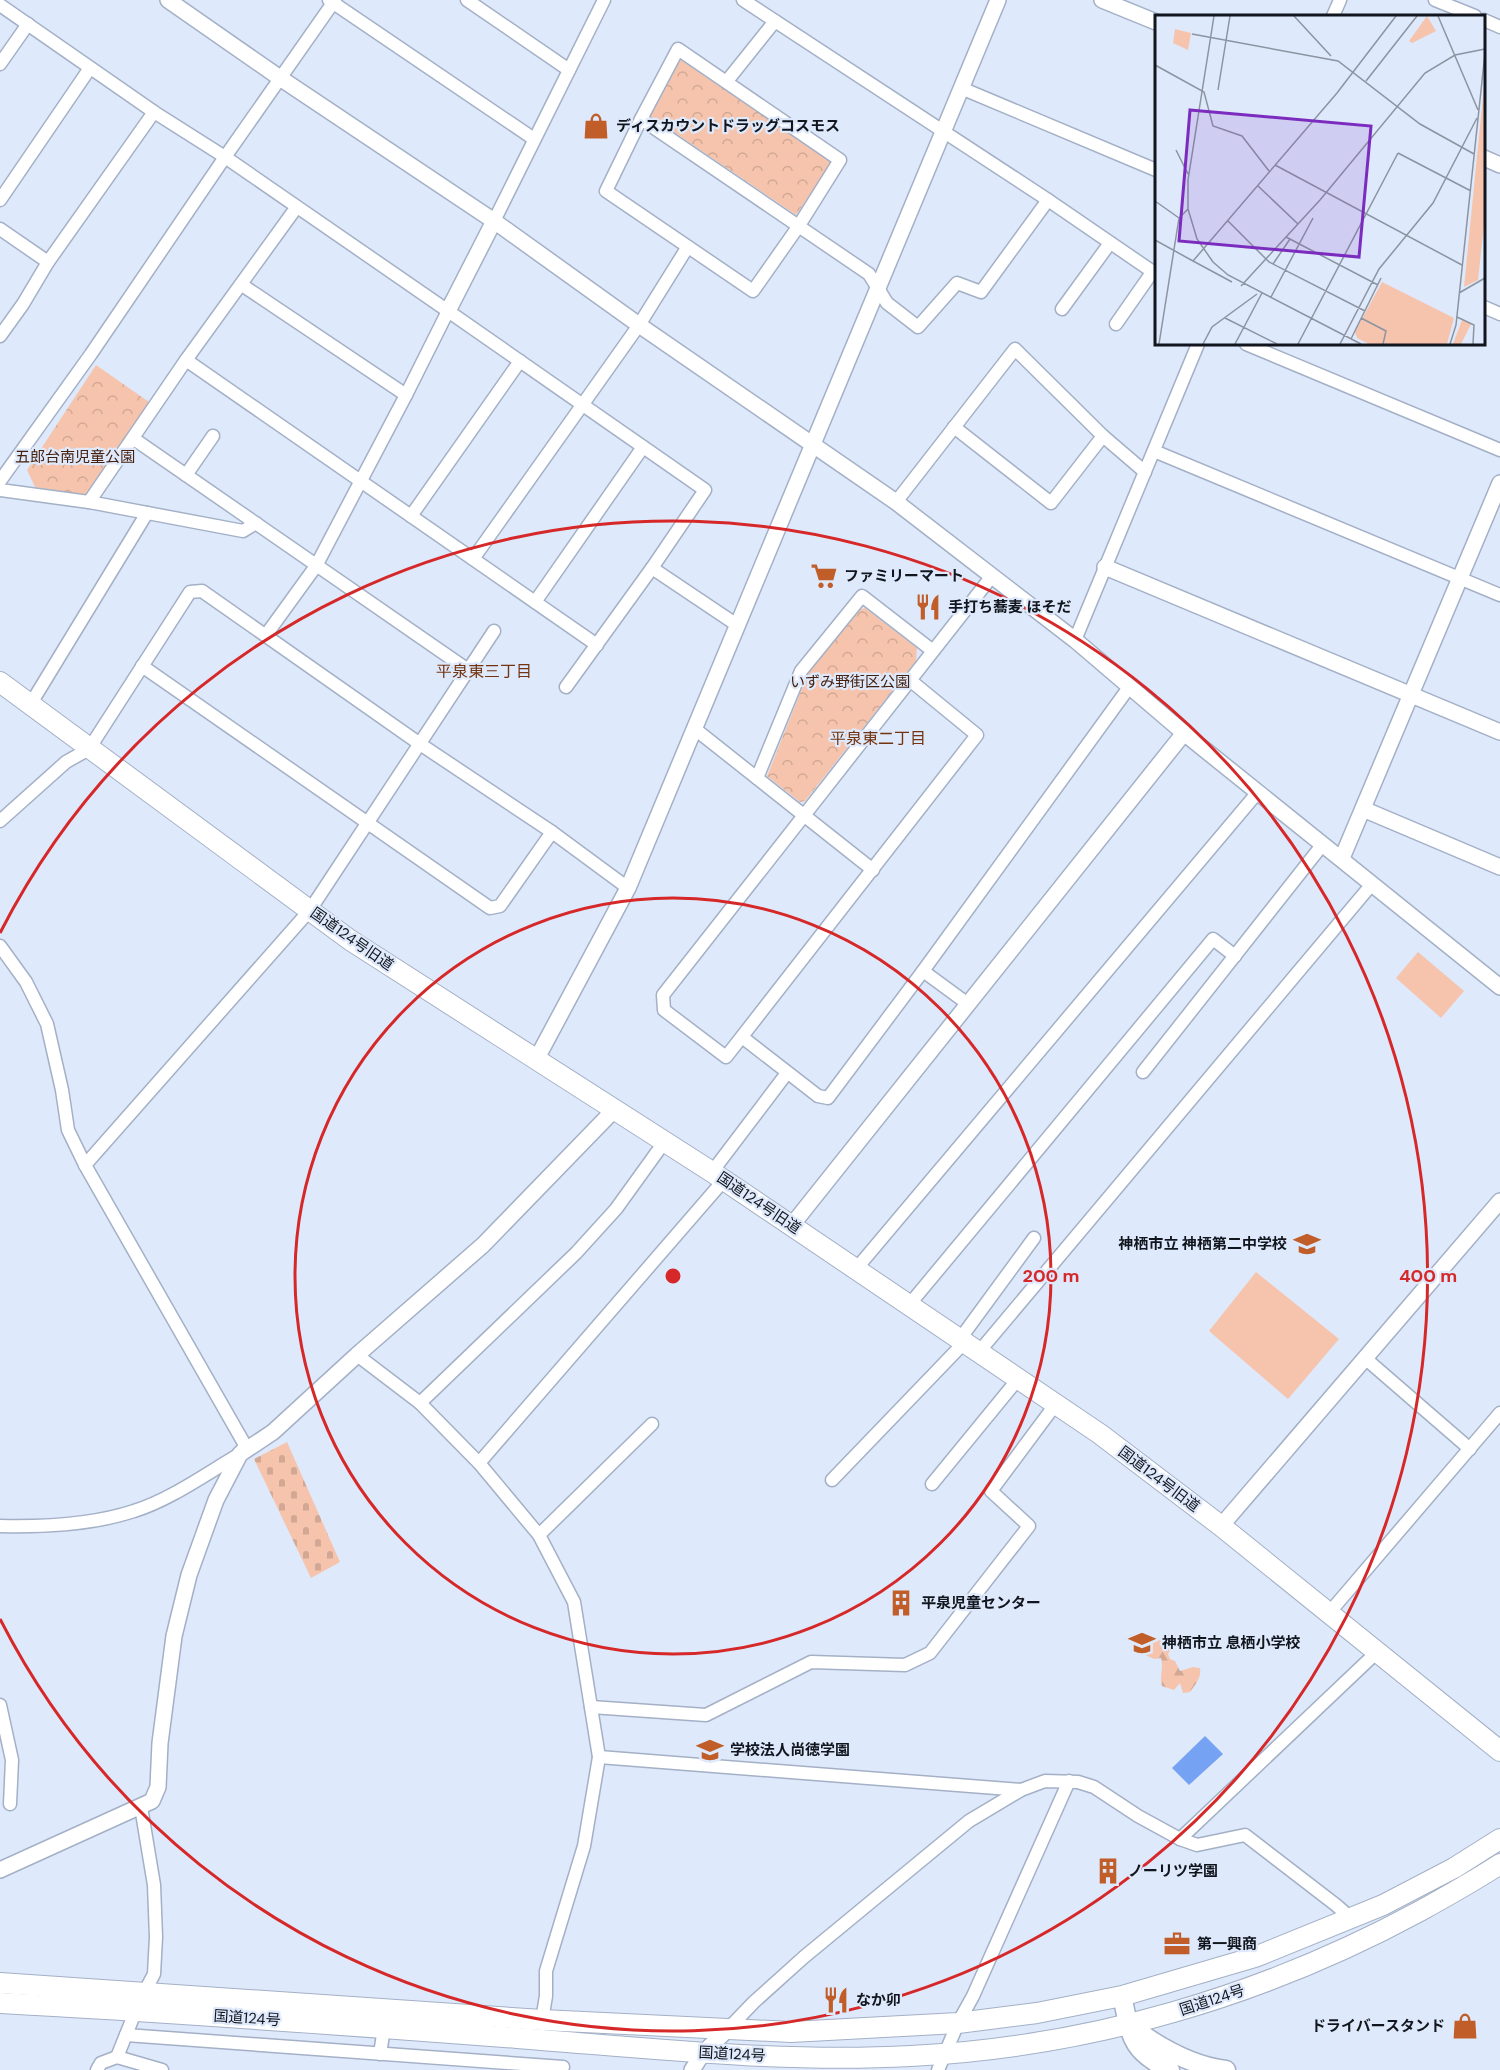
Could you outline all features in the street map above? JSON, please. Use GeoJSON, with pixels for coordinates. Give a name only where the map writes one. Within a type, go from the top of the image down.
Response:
{"type":"FeatureCollection","features":[{"type":"Feature","properties":{"kind":"highway","name":"国道124号旧道"},"geometry":{"type":"LineString","coordinates":[[0,682],[350,940],[718,1176],[1100,1434],[1221,1526],[1500,1751]]}},
{"type":"Feature","properties":{"kind":"highway","name":"国道124号"},"geometry":{"type":"LineString","coordinates":[[0,1983],[145,1991],[543,2020],[791,2032],[958,2023],[1037,2013],[1122,1996],[1255,1957],[1352,1919],[1415,1889],[1500,1839]]}},
{"type":"Feature","properties":{"kind":"highway","name":"国道124号"},"geometry":{"type":"LineString","coordinates":[[0,2003],[136,2010],[703,2053],[941,2062],[1129,2025],[1265,1982],[1398,1922],[1500,1864]]}},
{"type":"Feature","properties":{"kind":"main road"},"geometry":{"type":"LineString","coordinates":[[1122,1996],[1136,2046],[1152,2060],[1170,2070]]}},
{"type":"Feature","properties":{"kind":"main road"},"geometry":{"type":"LineString","coordinates":[[1129,2025],[1147,2038],[1185,2058],[1208,2067],[1226,2070]]}},
{"type":"Feature","properties":{"kind":"street"},"geometry":{"type":"LineString","coordinates":[[168,0],[494,221],[639,325],[896,502],[1075,640],[1184,733],[1500,987]]}},
{"type":"Feature","properties":{"kind":"street"},"geometry":{"type":"LineString","coordinates":[[467,0],[569,70]]}},
{"type":"Feature","properties":{"kind":"street"},"geometry":{"type":"LineString","coordinates":[[266,635],[316,566],[406,395],[604,0]]}},
{"type":"Feature","properties":{"kind":"street"},"geometry":{"type":"LineString","coordinates":[[743,0],[943,130],[1155,273],[1116,324]]}},
{"type":"Feature","properties":{"kind":"street"},"geometry":{"type":"LineString","coordinates":[[536,1060],[628,888],[998,0]]}},
{"type":"Feature","properties":{"kind":"street"},"geometry":{"type":"LineString","coordinates":[[1102,0],[1155,22]]}},
{"type":"Feature","properties":{"kind":"street"},"geometry":{"type":"LineString","coordinates":[[1333,15],[1340,0]]}},
{"type":"Feature","properties":{"kind":"street"},"geometry":{"type":"LineString","coordinates":[[1435,0],[1472,15]]}},
{"type":"Feature","properties":{"kind":"street"},"geometry":{"type":"LineString","coordinates":[[0,481],[91,354],[332,1],[534,139]]}},
{"type":"Feature","properties":{"kind":"street"},"geometry":{"type":"LineString","coordinates":[[0,5],[448,310],[705,490],[566,687]]}},
{"type":"Feature","properties":{"kind":"street"},"geometry":{"type":"LineString","coordinates":[[1485,20],[1500,27]]}},
{"type":"Feature","properties":{"kind":"street"},"geometry":{"type":"LineString","coordinates":[[727,81],[775,21]]}},
{"type":"Feature","properties":{"kind":"street"},"geometry":{"type":"LineString","coordinates":[[0,64],[28,24]]}},
{"type":"Feature","properties":{"kind":"street"},"geometry":{"type":"LineString","coordinates":[[678,49],[840,160],[798,227],[753,291],[606,191],[641,119],[678,49]]}},
{"type":"Feature","properties":{"kind":"street"},"geometry":{"type":"LineString","coordinates":[[0,200],[90,68]]}},
{"type":"Feature","properties":{"kind":"street"},"geometry":{"type":"LineString","coordinates":[[961,88],[1155,170]]}},
{"type":"Feature","properties":{"kind":"street"},"geometry":{"type":"LineString","coordinates":[[0,336],[23,304],[48,262],[154,112]]}},
{"type":"Feature","properties":{"kind":"street"},"geometry":{"type":"LineString","coordinates":[[641,119],[869,274],[886,303],[918,327],[957,283],[981,292],[1048,200]]}},
{"type":"Feature","properties":{"kind":"street"},"geometry":{"type":"LineString","coordinates":[[1485,158],[1500,165]]}},
{"type":"Feature","properties":{"kind":"street"},"geometry":{"type":"LineString","coordinates":[[89,502],[186,360],[296,208]]}},
{"type":"Feature","properties":{"kind":"street"},"geometry":{"type":"LineString","coordinates":[[0,229],[48,262]]}},
{"type":"Feature","properties":{"kind":"street"},"geometry":{"type":"LineString","coordinates":[[1062,309],[1110,243]]}},
{"type":"Feature","properties":{"kind":"street"},"geometry":{"type":"LineString","coordinates":[[473,559],[639,325],[687,248]]}},
{"type":"Feature","properties":{"kind":"street"},"geometry":{"type":"LineString","coordinates":[[242,285],[406,395]]}},
{"type":"Feature","properties":{"kind":"street"},"geometry":{"type":"LineString","coordinates":[[1485,307],[1500,314]]}},
{"type":"Feature","properties":{"kind":"street"},"geometry":{"type":"LineString","coordinates":[[1075,640],[1198,345]]}},
{"type":"Feature","properties":{"kind":"street"},"geometry":{"type":"LineString","coordinates":[[1248,345],[1500,450]]}},
{"type":"Feature","properties":{"kind":"street"},"geometry":{"type":"LineString","coordinates":[[896,502],[1015,349],[1103,436],[1145,472]]}},
{"type":"Feature","properties":{"kind":"street"},"geometry":{"type":"LineString","coordinates":[[186,360],[597,645]]}},
{"type":"Feature","properties":{"kind":"street"},"geometry":{"type":"LineString","coordinates":[[411,516],[519,361]]}},
{"type":"Feature","properties":{"kind":"street"},"geometry":{"type":"LineString","coordinates":[[954,428],[1052,503],[1103,436]]}},
{"type":"Feature","properties":{"kind":"street"},"geometry":{"type":"LineString","coordinates":[[186,475],[213,436]]}},
{"type":"Feature","properties":{"kind":"street"},"geometry":{"type":"LineString","coordinates":[[134,439],[468,670]]}},
{"type":"Feature","properties":{"kind":"street"},"geometry":{"type":"LineString","coordinates":[[535,602],[643,447]]}},
{"type":"Feature","properties":{"kind":"street"},"geometry":{"type":"LineString","coordinates":[[1154,451],[1500,595]]}},
{"type":"Feature","properties":{"kind":"street"},"geometry":{"type":"LineString","coordinates":[[1342,858],[1500,483]]}},
{"type":"Feature","properties":{"kind":"street"},"geometry":{"type":"LineString","coordinates":[[0,490],[89,502],[243,531],[256,523]]}},
{"type":"Feature","properties":{"kind":"street"},"geometry":{"type":"LineString","coordinates":[[30,705],[147,513]]}},
{"type":"Feature","properties":{"kind":"street"},"geometry":{"type":"LineString","coordinates":[[1105,567],[1500,732]]}},
{"type":"Feature","properties":{"kind":"street"},"geometry":{"type":"LineString","coordinates":[[652,568],[736,625]]}},
{"type":"Feature","properties":{"kind":"street"},"geometry":{"type":"LineString","coordinates":[[910,681],[977,735],[726,1057],[664,1010],[663,995],[803,816],[993,576]]}},
{"type":"Feature","properties":{"kind":"street"},"geometry":{"type":"LineString","coordinates":[[0,821],[66,762],[89,749],[190,592],[202,591],[420,744],[552,832],[628,888]]}},
{"type":"Feature","properties":{"kind":"street"},"geometry":{"type":"LineString","coordinates":[[757,778],[801,671],[861,596],[933,651]]}},
{"type":"Feature","properties":{"kind":"street"},"geometry":{"type":"LineString","coordinates":[[85,1165],[309,910],[494,631]]}},
{"type":"Feature","properties":{"kind":"street"},"geometry":{"type":"LineString","coordinates":[[142,666],[490,908],[500,906],[552,832]]}},
{"type":"Feature","properties":{"kind":"street"},"geometry":{"type":"LineString","coordinates":[[742,1037],[818,1096],[828,1098],[1130,686]]}},
{"type":"Feature","properties":{"kind":"street"},"geometry":{"type":"LineString","coordinates":[[695,729],[873,870]]}},
{"type":"Feature","properties":{"kind":"street"},"geometry":{"type":"LineString","coordinates":[[792,1225],[1184,733]]}},
{"type":"Feature","properties":{"kind":"street"},"geometry":{"type":"LineString","coordinates":[[856,1269],[1258,792]]}},
{"type":"Feature","properties":{"kind":"street"},"geometry":{"type":"LineString","coordinates":[[1363,809],[1500,867]]}},
{"type":"Feature","properties":{"kind":"street"},"geometry":{"type":"LineString","coordinates":[[1143,1072],[1323,844]]}},
{"type":"Feature","properties":{"kind":"street"},"geometry":{"type":"LineString","coordinates":[[978,1353],[1372,884]]}},
{"type":"Feature","properties":{"kind":"street"},"geometry":{"type":"LineString","coordinates":[[909,1305],[1213,939],[1235,956]]}},
{"type":"Feature","properties":{"kind":"street"},"geometry":{"type":"LineString","coordinates":[[0,945],[26,982],[47,1024],[62,1090],[68,1130],[85,1165],[245,1445],[216,1500],[189,1575],[174,1636],[160,1743],[158,1787],[152,1801],[0,1870]]}},
{"type":"Feature","properties":{"kind":"street"},"geometry":{"type":"LineString","coordinates":[[923,971],[968,1004]]}},
{"type":"Feature","properties":{"kind":"street"},"geometry":{"type":"LineString","coordinates":[[479,1462],[718,1176],[787,1072]]}},
{"type":"Feature","properties":{"kind":"street"},"geometry":{"type":"LineString","coordinates":[[0,1526],[99,1520],[135,1511],[156,1502],[240,1454],[273,1431],[357,1354],[483,1245],[615,1109]]}},
{"type":"Feature","properties":{"kind":"street"},"geometry":{"type":"LineString","coordinates":[[420,1403],[576,1253],[616,1209],[665,1142]]}},
{"type":"Feature","properties":{"kind":"street"},"geometry":{"type":"LineString","coordinates":[[1221,1526],[1500,1201]]}},
{"type":"Feature","properties":{"kind":"street"},"geometry":{"type":"LineString","coordinates":[[832,1480],[959,1348],[960,1339],[1034,1238]]}},
{"type":"Feature","properties":{"kind":"street"},"geometry":{"type":"LineString","coordinates":[[357,1354],[420,1403],[479,1462],[538,1535],[574,1602],[599,1757],[584,1846],[546,1971],[543,2020]]}},
{"type":"Feature","properties":{"kind":"street"},"geometry":{"type":"LineString","coordinates":[[1366,1359],[1470,1449]]}},
{"type":"Feature","properties":{"kind":"street"},"geometry":{"type":"LineString","coordinates":[[932,1484],[1018,1380]]}},
{"type":"Feature","properties":{"kind":"street"},"geometry":{"type":"LineString","coordinates":[[591,1707],[706,1715],[811,1662],[905,1665],[930,1653],[1029,1526],[992,1491],[1055,1404]]}},
{"type":"Feature","properties":{"kind":"street"},"geometry":{"type":"LineString","coordinates":[[1329,1613],[1500,1413]]}},
{"type":"Feature","properties":{"kind":"street"},"geometry":{"type":"LineString","coordinates":[[538,1535],[652,1424]]}},
{"type":"Feature","properties":{"kind":"street"},"geometry":{"type":"LineString","coordinates":[[1180,1839],[1377,1652]]}},
{"type":"Feature","properties":{"kind":"street"},"geometry":{"type":"LineString","coordinates":[[0,1705],[12,1760],[10,1804]]}},
{"type":"Feature","properties":{"kind":"street"},"geometry":{"type":"LineString","coordinates":[[599,1757],[1021,1790]]}},
{"type":"Feature","properties":{"kind":"street"},"geometry":{"type":"LineString","coordinates":[[692,2070],[703,2053],[754,2002],[804,1957],[962,1827],[1021,1790],[1045,1781],[1078,1782],[1094,1787],[1138,1816],[1180,1839],[1197,1845],[1245,1835],[1352,1919]]}},
{"type":"Feature","properties":{"kind":"street"},"geometry":{"type":"LineString","coordinates":[[941,2062],[1069,1781]]}},
{"type":"Feature","properties":{"kind":"street"},"geometry":{"type":"LineString","coordinates":[[117,2057],[154,1974],[156,1937],[154,1885],[141,1807]]}},
{"type":"Feature","properties":{"kind":"street"},"geometry":{"type":"LineString","coordinates":[[380,2054],[384,2028]]}},
{"type":"Feature","properties":{"kind":"street"},"geometry":{"type":"LineString","coordinates":[[126,2035],[563,2068],[559,2041]]}},
{"type":"Feature","properties":{"kind":"street"},"geometry":{"type":"LineString","coordinates":[[97,2070],[101,2062],[117,2057],[162,2070]]}},
{"type":"Feature","properties":{"kind":"green space"},"geometry":{"type":"Polygon","coordinates":[[[680,59],[833,161],[796,215],[650,116],[680,59]]]}},
{"type":"Feature","properties":{"kind":"green space","name":"五郎台南児童公園"},"geometry":{"type":"Polygon","coordinates":[[[96,365],[149,402],[92,492],[83,495],[35,487],[27,470],[96,365]]]}},
{"type":"Feature","properties":{"kind":"green space","name":"いずみ野街区公園"},"geometry":{"type":"Polygon","coordinates":[[[865,608],[917,648],[916,661],[805,801],[800,802],[767,776],[809,671],[859,610],[865,608]]]}},
{"type":"Feature","properties":{"kind":"green space"},"geometry":{"type":"Polygon","coordinates":[[[1418,952],[1464,991],[1441,1018],[1396,978],[1418,952]]]}},
{"type":"Feature","properties":{"kind":"green space"},"geometry":{"type":"Polygon","coordinates":[[[1256,1272],[1339,1339],[1288,1399],[1209,1331],[1256,1272]]]}},
{"type":"Feature","properties":{"kind":"green space"},"geometry":{"type":"Polygon","coordinates":[[[287,1442],[340,1562],[311,1578],[254,1459],[287,1442]]]}},
{"type":"Feature","properties":{"kind":"green space"},"geometry":{"type":"Polygon","coordinates":[[[1167,1634],[1174,1635],[1176,1639],[1168,1654],[1180,1671],[1193,1667],[1200,1668],[1199,1678],[1190,1692],[1183,1693],[1180,1683],[1174,1690],[1162,1686],[1161,1658],[1154,1659],[1145,1655],[1148,1645],[1167,1634]]]}},
{"type":"Feature","properties":{"kind":"water"},"geometry":{"type":"Polygon","coordinates":[[[1205,1736],[1223,1754],[1189,1785],[1172,1768],[1205,1736]]]}},
{"type":"Feature","properties":{"kind":"place","name":"ディスカウントドラッグコスモス"},"geometry":{"type":"Point","coordinates":[596,126]}},
{"type":"Feature","properties":{"kind":"place","name":"ファミリーマート"},"geometry":{"type":"Point","coordinates":[824,576]}},
{"type":"Feature","properties":{"kind":"place","name":"手打ち蕎麦 ほそだ"},"geometry":{"type":"Point","coordinates":[928,607]}},
{"type":"Feature","properties":{"kind":"place","name":"神栖市立 神栖第二中学校"},"geometry":{"type":"Point","coordinates":[1307,1244]}},
{"type":"Feature","properties":{"kind":"place","name":"平泉児童センター"},"geometry":{"type":"Point","coordinates":[901,1603]}},
{"type":"Feature","properties":{"kind":"place","name":"神栖市立 息栖小学校"},"geometry":{"type":"Point","coordinates":[1142,1643]}},
{"type":"Feature","properties":{"kind":"place","name":"学校法人尚徳学園"},"geometry":{"type":"Point","coordinates":[710,1750]}},
{"type":"Feature","properties":{"kind":"place","name":"ノーリツ学園"},"geometry":{"type":"Point","coordinates":[1108,1871]}},
{"type":"Feature","properties":{"kind":"place","name":"第一興商"},"geometry":{"type":"Point","coordinates":[1177,1944]}},
{"type":"Feature","properties":{"kind":"place","name":"なか卯"},"geometry":{"type":"Point","coordinates":[836,2000]}},
{"type":"Feature","properties":{"kind":"place","name":"ドライバースタンド"},"geometry":{"type":"Point","coordinates":[1465,2026]}},
{"type":"Feature","properties":{"kind":"district","name":"平泉東三丁目"},"geometry":{"type":"Point","coordinates":[484,671]}},
{"type":"Feature","properties":{"kind":"district","name":"平泉東二丁目"},"geometry":{"type":"Point","coordinates":[878,738]}}]}
